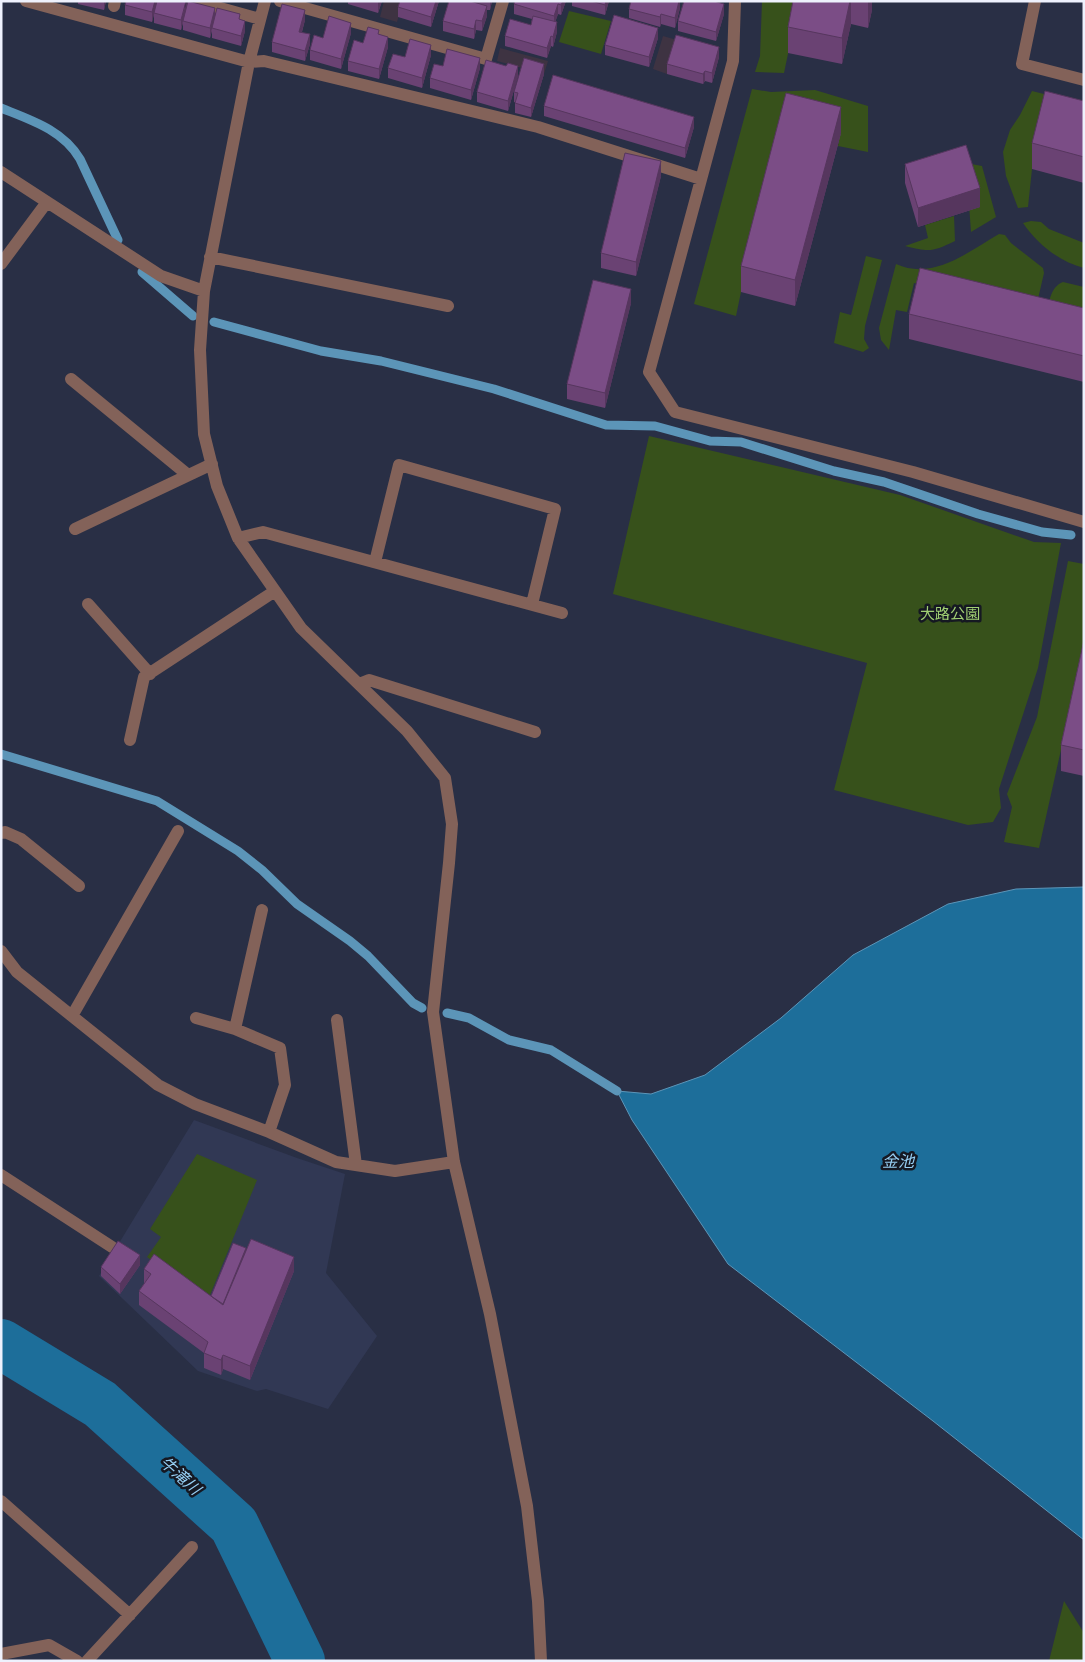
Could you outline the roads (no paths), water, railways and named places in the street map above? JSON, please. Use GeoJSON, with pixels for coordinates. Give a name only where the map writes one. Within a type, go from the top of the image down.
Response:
{"type":"FeatureCollection","features":[{"type":"Feature","properties":{"kind":"street"},"geometry":{"type":"LineString","coordinates":[[26,1],[248,62],[264,61],[538,127],[701,179]]}},
{"type":"Feature","properties":{"kind":"street"},"geometry":{"type":"LineString","coordinates":[[195,1],[260,19]]}},
{"type":"Feature","properties":{"kind":"street"},"geometry":{"type":"LineString","coordinates":[[265,1],[248,62],[204,291],[200,350],[204,434],[217,486],[238,538],[275,591],[301,628],[407,731],[445,778],[452,824],[433,1012],[454,1162],[490,1314],[527,1506],[538,1600],[541,1661]]}},
{"type":"Feature","properties":{"kind":"street"},"geometry":{"type":"LineString","coordinates":[[280,1],[486,59],[503,1]]}},
{"type":"Feature","properties":{"kind":"street"},"geometry":{"type":"LineString","coordinates":[[735,1],[733,61],[648,372],[675,412],[913,472],[1084,522]]}},
{"type":"Feature","properties":{"kind":"street"},"geometry":{"type":"LineString","coordinates":[[1035,1],[1022,64],[1084,80]]}},
{"type":"Feature","properties":{"kind":"street"},"geometry":{"type":"LineString","coordinates":[[1,172],[161,276],[204,291]]}},
{"type":"Feature","properties":{"kind":"street"},"geometry":{"type":"LineString","coordinates":[[1,264],[47,202]]}},
{"type":"Feature","properties":{"kind":"street"},"geometry":{"type":"LineString","coordinates":[[210,257],[448,306]]}},
{"type":"Feature","properties":{"kind":"street"},"geometry":{"type":"LineString","coordinates":[[71,378],[188,475]]}},
{"type":"Feature","properties":{"kind":"street"},"geometry":{"type":"LineString","coordinates":[[75,529],[212,464]]}},
{"type":"Feature","properties":{"kind":"street"},"geometry":{"type":"LineString","coordinates":[[375,562],[399,465],[555,509],[532,604]]}},
{"type":"Feature","properties":{"kind":"street"},"geometry":{"type":"LineString","coordinates":[[238,538],[263,532],[562,613]]}},
{"type":"Feature","properties":{"kind":"street"},"geometry":{"type":"LineString","coordinates":[[130,740],[144,677],[275,591]]}},
{"type":"Feature","properties":{"kind":"street"},"geometry":{"type":"LineString","coordinates":[[88,604],[150,674]]}},
{"type":"Feature","properties":{"kind":"street"},"geometry":{"type":"LineString","coordinates":[[360,684],[369,680],[535,732]]}},
{"type":"Feature","properties":{"kind":"street"},"geometry":{"type":"LineString","coordinates":[[72,1016],[178,831]]}},
{"type":"Feature","properties":{"kind":"street"},"geometry":{"type":"LineString","coordinates":[[1,833],[5,832],[21,839],[79,886]]}},
{"type":"Feature","properties":{"kind":"street"},"geometry":{"type":"LineString","coordinates":[[235,1029],[262,910]]}},
{"type":"Feature","properties":{"kind":"street"},"geometry":{"type":"LineString","coordinates":[[1,950],[17,972],[158,1085],[195,1104],[269,1132],[336,1162],[395,1171],[454,1162]]}},
{"type":"Feature","properties":{"kind":"street"},"geometry":{"type":"LineString","coordinates":[[196,1018],[235,1029],[280,1048],[285,1085],[269,1132]]}},
{"type":"Feature","properties":{"kind":"street"},"geometry":{"type":"LineString","coordinates":[[338,1020],[356,1165]]}},
{"type":"Feature","properties":{"kind":"street"},"geometry":{"type":"LineString","coordinates":[[1,1175],[112,1247]]}},
{"type":"Feature","properties":{"kind":"street"},"geometry":{"type":"LineString","coordinates":[[1,1501],[130,1615]]}},
{"type":"Feature","properties":{"kind":"street"},"geometry":{"type":"LineString","coordinates":[[87,1661],[192,1547]]}},
{"type":"Feature","properties":{"kind":"street"},"geometry":{"type":"LineString","coordinates":[[1,1654],[49,1646],[77,1661]]}},
{"type":"Feature","properties":{"kind":"water","name":"金池"},"geometry":{"type":"Polygon","coordinates":[[[1084,887],[1084,1540],[933,1421],[728,1264],[632,1120],[617,1091],[651,1094],[705,1075],[781,1018],[853,955],[948,904],[1016,889],[1084,887]]]}},
{"type":"Feature","properties":{"kind":"waterway"},"geometry":{"type":"LineString","coordinates":[[1,108],[45,127],[65,140],[73,149],[80,159],[118,240]]}},
{"type":"Feature","properties":{"kind":"waterway"},"geometry":{"type":"LineString","coordinates":[[142,272],[193,316]]}},
{"type":"Feature","properties":{"kind":"waterway"},"geometry":{"type":"LineString","coordinates":[[214,322],[321,351],[381,361],[494,389],[606,425],[655,426],[710,441],[741,442],[834,471],[884,482],[978,514],[1042,532],[1071,535]]}},
{"type":"Feature","properties":{"kind":"waterway"},"geometry":{"type":"LineString","coordinates":[[1,754],[157,801],[238,851],[262,870],[297,904],[368,956],[413,1003],[422,1008]]}},
{"type":"Feature","properties":{"kind":"waterway"},"geometry":{"type":"LineString","coordinates":[[447,1013],[469,1018],[509,1040],[551,1050],[617,1091]]}},
{"type":"Feature","properties":{"kind":"waterway","name":"牛滝川"},"geometry":{"type":"LineString","coordinates":[[1,1344],[100,1404],[234,1525],[300,1661]]}},
{"type":"Feature","properties":{"kind":"park label","name":"大路公園"},"geometry":{"type":"Point","coordinates":[950,614]}}]}
